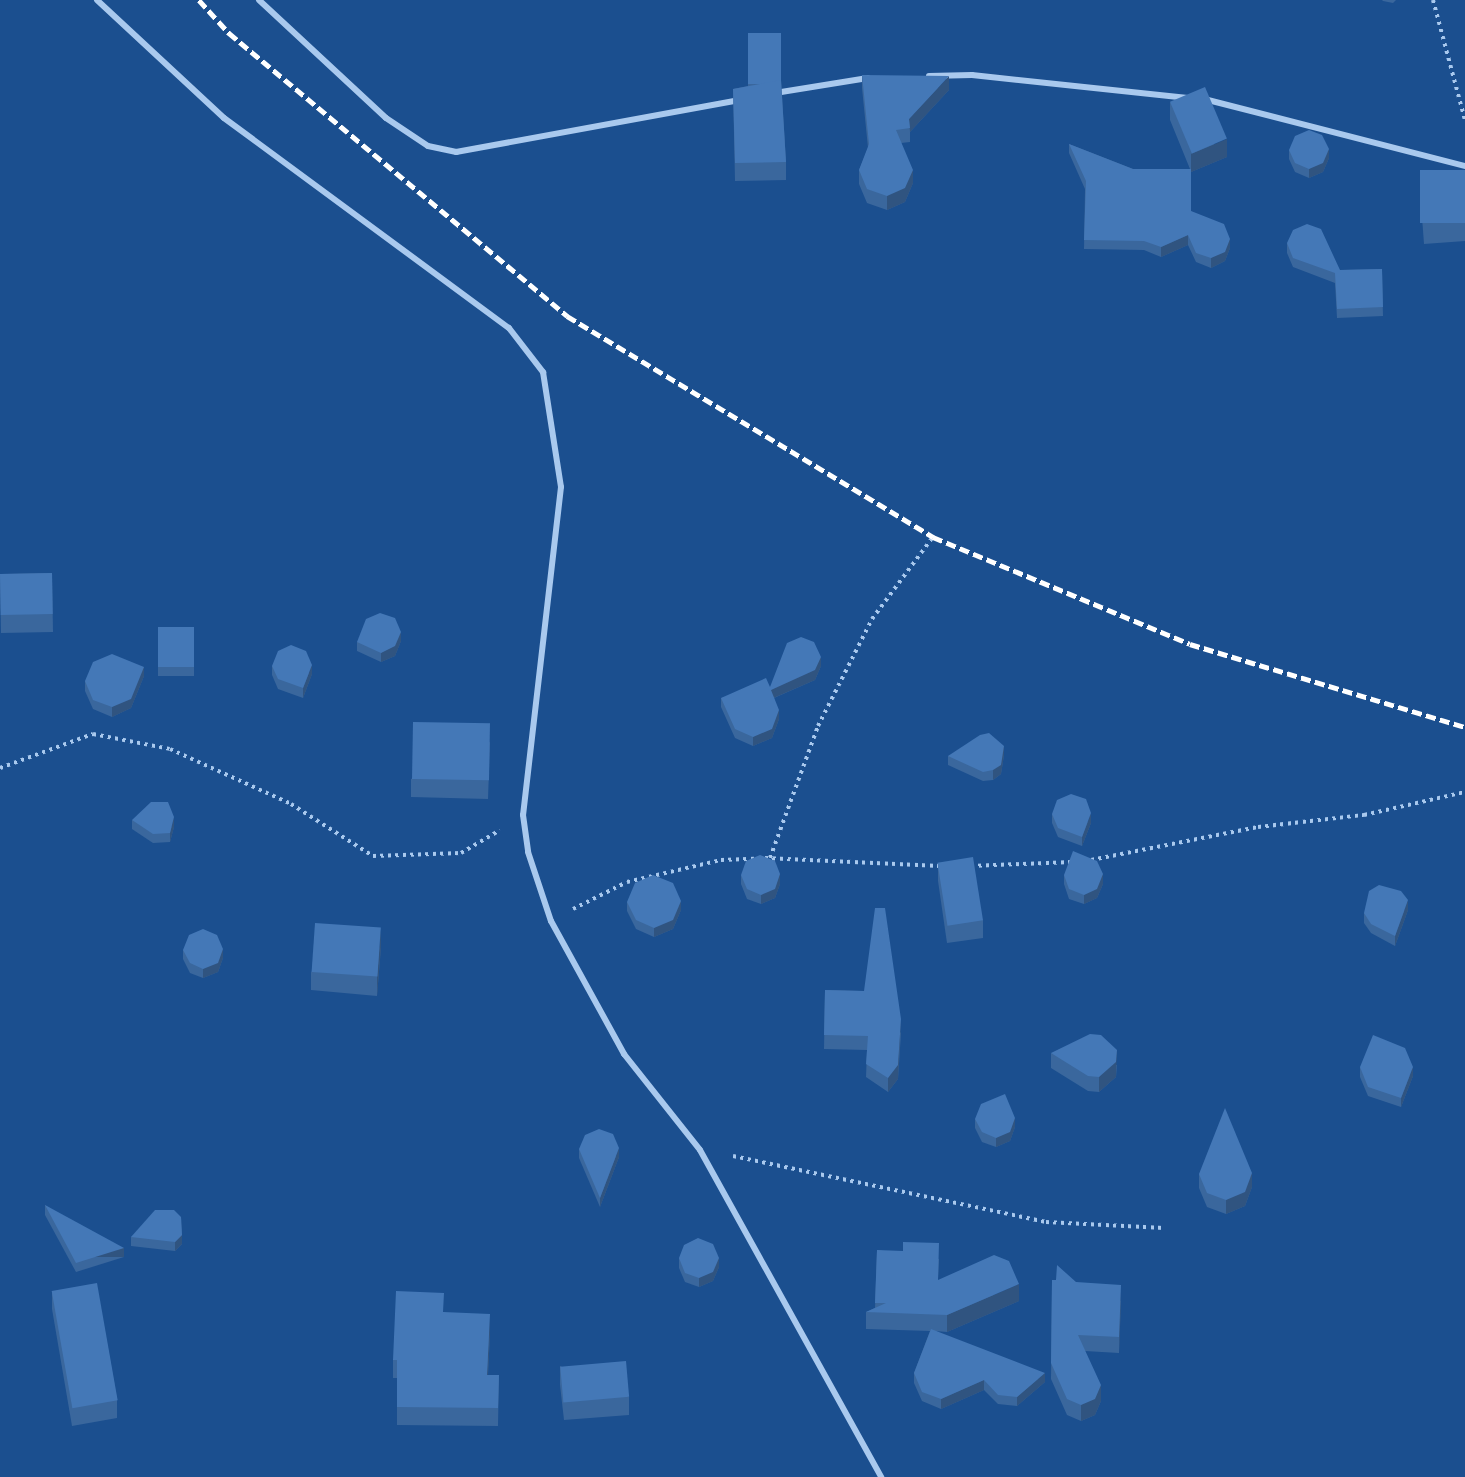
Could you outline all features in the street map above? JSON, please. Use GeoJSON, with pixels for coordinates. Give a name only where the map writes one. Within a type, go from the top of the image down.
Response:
{"type":"FeatureCollection","features":[{"type":"Feature","properties":{"kind":"street"},"geometry":{"type":"LineString","coordinates":[[97,0],[224,118],[509,328],[543,372],[561,487],[523,815],[528,852],[551,921],[624,1054],[699,1150],[881,1477]]}},
{"type":"Feature","properties":{"kind":"street"},"geometry":{"type":"LineString","coordinates":[[259,0],[386,118],[428,146],[456,152],[749,98]]}},
{"type":"Feature","properties":{"kind":"street"},"geometry":{"type":"LineString","coordinates":[[916,76],[972,75],[1203,99],[1465,166]]}},
{"type":"Feature","properties":{"kind":"street"},"geometry":{"type":"LineString","coordinates":[[760,96],[882,78]]}},
{"type":"Feature","properties":{"kind":"path"},"geometry":{"type":"LineString","coordinates":[[1433,0],[1465,120]]}},
{"type":"Feature","properties":{"kind":"path"},"geometry":{"type":"LineString","coordinates":[[770,858],[834,694],[872,619],[933,537]]}},
{"type":"Feature","properties":{"kind":"path"},"geometry":{"type":"LineString","coordinates":[[0,768],[93,734],[170,749],[291,804],[373,855],[461,854],[523,815]]}},
{"type":"Feature","properties":{"kind":"path"},"geometry":{"type":"LineString","coordinates":[[960,866],[1090,860],[1258,827],[1364,815],[1465,792]]}},
{"type":"Feature","properties":{"kind":"path"},"geometry":{"type":"LineString","coordinates":[[551,921],[627,882],[721,860],[770,858],[948,866]]}},
{"type":"Feature","properties":{"kind":"path"},"geometry":{"type":"LineString","coordinates":[[699,1150],[1046,1222],[1164,1228]]}},
{"type":"Feature","properties":{"kind":"building"},"geometry":{"type":"Polygon","coordinates":[[[748,33],[781,33],[781,84],[748,84],[748,33]]]}},
{"type":"Feature","properties":{"kind":"building"},"geometry":{"type":"Polygon","coordinates":[[[862,75],[949,76],[909,119],[910,128],[896,130],[913,170],[905,188],[887,196],[867,189],[859,170],[869,144],[862,75]]]}},
{"type":"Feature","properties":{"kind":"building"},"geometry":{"type":"Polygon","coordinates":[[[781,80],[786,162],[735,163],[733,89],[781,80]]]}},
{"type":"Feature","properties":{"kind":"building"},"geometry":{"type":"Polygon","coordinates":[[[1205,87],[1227,139],[1192,153],[1170,102],[1205,87]]]}},
{"type":"Feature","properties":{"kind":"building"},"geometry":{"type":"Polygon","coordinates":[[[1309,130],[1322,135],[1329,149],[1323,163],[1309,169],[1295,163],[1289,150],[1295,136],[1309,130]]]}},
{"type":"Feature","properties":{"kind":"building"},"geometry":{"type":"Polygon","coordinates":[[[1069,144],[1133,169],[1191,169],[1191,211],[1224,224],[1230,239],[1225,252],[1211,258],[1196,253],[1188,235],[1161,247],[1144,241],[1084,240],[1086,181],[1069,144]]]}},
{"type":"Feature","properties":{"kind":"building"},"geometry":{"type":"Polygon","coordinates":[[[1420,170],[1465,170],[1465,223],[1420,223],[1420,170]]]}},
{"type":"Feature","properties":{"kind":"building"},"geometry":{"type":"Polygon","coordinates":[[[1307,224],[1321,229],[1340,270],[1382,269],[1383,307],[1337,309],[1335,273],[1293,258],[1287,243],[1293,230],[1307,224]]]}},
{"type":"Feature","properties":{"kind":"building"},"geometry":{"type":"Polygon","coordinates":[[[52,573],[53,614],[1,615],[0,574],[52,573]]]}},
{"type":"Feature","properties":{"kind":"building"},"geometry":{"type":"Polygon","coordinates":[[[380,613],[395,618],[401,632],[395,646],[381,653],[357,642],[366,619],[380,613]]]}},
{"type":"Feature","properties":{"kind":"building"},"geometry":{"type":"Polygon","coordinates":[[[158,627],[194,627],[194,667],[158,667],[158,627]]]}},
{"type":"Feature","properties":{"kind":"building"},"geometry":{"type":"Polygon","coordinates":[[[801,637],[814,642],[821,657],[815,670],[771,690],[779,710],[772,729],[753,737],[735,729],[721,698],[766,678],[770,687],[787,643],[801,637]]]}},
{"type":"Feature","properties":{"kind":"building"},"geometry":{"type":"Polygon","coordinates":[[[291,645],[306,651],[312,665],[303,688],[278,679],[272,666],[278,651],[291,645]]]}},
{"type":"Feature","properties":{"kind":"building"},"geometry":{"type":"Polygon","coordinates":[[[112,654],[144,667],[131,699],[112,707],[93,700],[85,681],[93,662],[112,654]]]}},
{"type":"Feature","properties":{"kind":"building"},"geometry":{"type":"Polygon","coordinates":[[[413,722],[490,723],[489,780],[412,779],[413,722]]]}},
{"type":"Feature","properties":{"kind":"building"},"geometry":{"type":"Polygon","coordinates":[[[989,733],[1004,746],[1001,765],[993,770],[983,772],[948,756],[980,735],[989,733]]]}},
{"type":"Feature","properties":{"kind":"building"},"geometry":{"type":"Polygon","coordinates":[[[1071,794],[1086,799],[1091,813],[1082,837],[1058,828],[1052,814],[1057,800],[1071,794]]]}},
{"type":"Feature","properties":{"kind":"building"},"geometry":{"type":"Polygon","coordinates":[[[151,802],[168,802],[174,817],[170,833],[153,834],[132,820],[151,802]]]}},
{"type":"Feature","properties":{"kind":"building"},"geometry":{"type":"Polygon","coordinates":[[[1073,851],[1097,861],[1103,874],[1097,889],[1084,895],[1069,889],[1064,875],[1073,851]]]}},
{"type":"Feature","properties":{"kind":"building"},"geometry":{"type":"Polygon","coordinates":[[[760,855],[775,861],[780,874],[775,889],[761,895],[747,889],[741,875],[746,861],[760,855]]]}},
{"type":"Feature","properties":{"kind":"building"},"geometry":{"type":"Polygon","coordinates":[[[973,857],[983,920],[947,926],[937,863],[973,857]]]}},
{"type":"Feature","properties":{"kind":"building"},"geometry":{"type":"Polygon","coordinates":[[[653,875],[673,883],[681,901],[673,920],[654,928],[636,920],[627,902],[635,883],[653,875]]]}},
{"type":"Feature","properties":{"kind":"building"},"geometry":{"type":"Polygon","coordinates":[[[1379,885],[1401,891],[1408,900],[1395,936],[1371,924],[1364,913],[1369,891],[1379,885]]]}},
{"type":"Feature","properties":{"kind":"building"},"geometry":{"type":"Polygon","coordinates":[[[875,908],[885,908],[901,1019],[898,1065],[888,1078],[866,1064],[868,1036],[824,1035],[825,990],[864,991],[875,908]]]}},
{"type":"Feature","properties":{"kind":"building"},"geometry":{"type":"Polygon","coordinates":[[[315,923],[381,928],[377,976],[312,972],[315,923]]]}},
{"type":"Feature","properties":{"kind":"building"},"geometry":{"type":"Polygon","coordinates":[[[203,929],[217,935],[223,949],[218,963],[203,969],[190,963],[183,950],[189,935],[203,929]]]}},
{"type":"Feature","properties":{"kind":"building"},"geometry":{"type":"Polygon","coordinates":[[[1090,1034],[1101,1035],[1117,1050],[1116,1062],[1099,1077],[1088,1076],[1051,1053],[1090,1034]]]}},
{"type":"Feature","properties":{"kind":"building"},"geometry":{"type":"Polygon","coordinates":[[[1373,1035],[1405,1048],[1413,1067],[1401,1098],[1368,1087],[1360,1067],[1373,1035]]]}},
{"type":"Feature","properties":{"kind":"building"},"geometry":{"type":"Polygon","coordinates":[[[1005,1094],[1015,1118],[1010,1132],[996,1138],[982,1132],[975,1119],[981,1104],[1005,1094]]]}},
{"type":"Feature","properties":{"kind":"building"},"geometry":{"type":"Polygon","coordinates":[[[1225,1108],[1252,1173],[1245,1192],[1226,1200],[1207,1193],[1199,1174],[1225,1108]]]}},
{"type":"Feature","properties":{"kind":"building"},"geometry":{"type":"Polygon","coordinates":[[[599,1129],[613,1134],[619,1148],[600,1198],[579,1149],[585,1135],[599,1129]]]}},
{"type":"Feature","properties":{"kind":"building"},"geometry":{"type":"Polygon","coordinates":[[[45,1205],[124,1248],[76,1263],[45,1205]]]}},
{"type":"Feature","properties":{"kind":"building"},"geometry":{"type":"Polygon","coordinates":[[[155,1210],[174,1210],[181,1217],[182,1235],[175,1242],[131,1237],[155,1210]]]}},
{"type":"Feature","properties":{"kind":"building"},"geometry":{"type":"Polygon","coordinates":[[[698,1238],[713,1244],[719,1258],[713,1272],[699,1278],[685,1273],[679,1258],[684,1245],[698,1238]]]}},
{"type":"Feature","properties":{"kind":"building"},"geometry":{"type":"Polygon","coordinates":[[[903,1242],[939,1243],[938,1280],[994,1255],[1009,1261],[1019,1284],[947,1315],[866,1312],[886,1303],[875,1303],[877,1250],[903,1251],[903,1242]]]}},
{"type":"Feature","properties":{"kind":"building"},"geometry":{"type":"Polygon","coordinates":[[[1057,1265],[1076,1282],[1121,1285],[1119,1337],[1078,1335],[1101,1385],[1095,1399],[1081,1405],[1067,1399],[1051,1363],[1052,1280],[1056,1280],[1057,1265]]]}},
{"type":"Feature","properties":{"kind":"building"},"geometry":{"type":"Polygon","coordinates":[[[97,1283],[118,1400],[72,1408],[52,1291],[97,1283]]]}},
{"type":"Feature","properties":{"kind":"building"},"geometry":{"type":"Polygon","coordinates":[[[396,1291],[444,1293],[443,1312],[490,1314],[487,1375],[499,1375],[498,1408],[397,1407],[397,1360],[393,1360],[396,1291]]]}},
{"type":"Feature","properties":{"kind":"building"},"geometry":{"type":"Polygon","coordinates":[[[931,1329],[1045,1373],[1017,1397],[998,1395],[984,1380],[941,1399],[922,1392],[914,1373],[931,1329]]]}},
{"type":"Feature","properties":{"kind":"building"},"geometry":{"type":"Polygon","coordinates":[[[626,1361],[629,1397],[563,1403],[560,1367],[626,1361]]]}},
{"type":"Feature","properties":{"kind":"railway"},"geometry":{"type":"LineString","coordinates":[[199,0],[229,33],[567,316],[933,537],[1190,644],[1465,727]]}}]}
